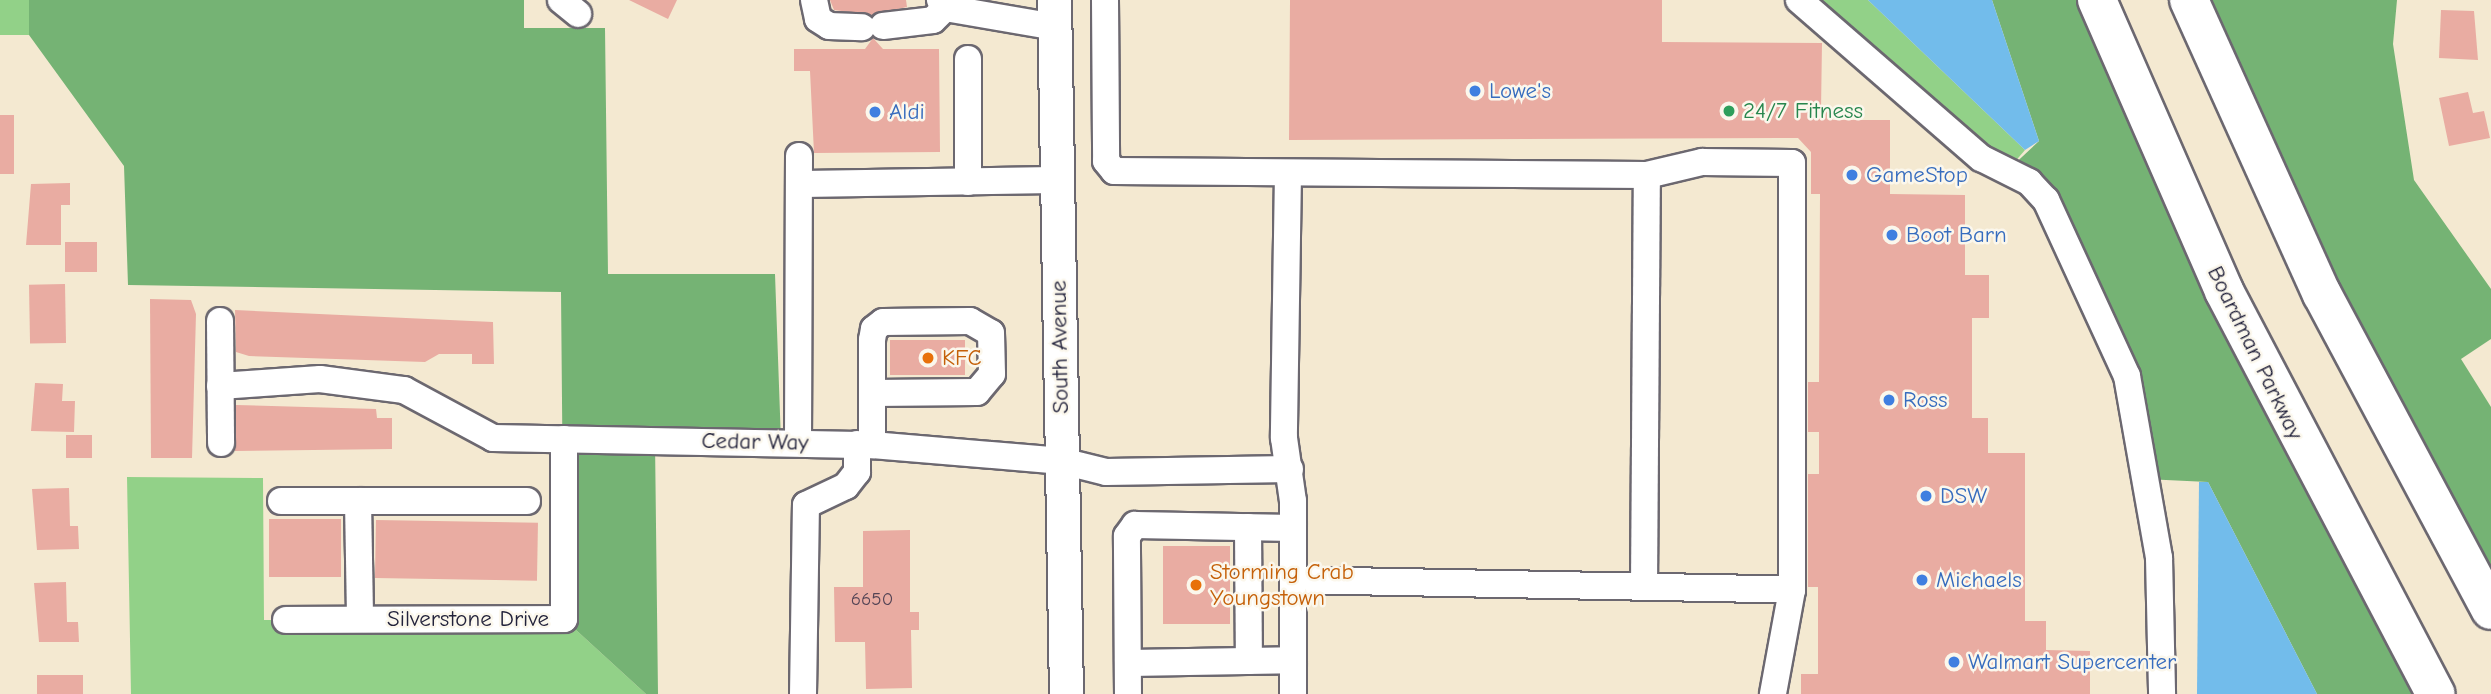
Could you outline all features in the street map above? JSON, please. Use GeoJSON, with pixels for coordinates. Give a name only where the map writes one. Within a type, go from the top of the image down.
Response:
{"type":"FeatureCollection","features":[{"type":"Feature","properties":{"kind":"highway"},"geometry":{"type":"LineString","coordinates":[[2189,0],[2322,293],[2491,610]]}},
{"type":"Feature","properties":{"kind":"highway","name":"Boardman Parkway"},"geometry":{"type":"LineString","coordinates":[[2105,2],[2281,410],[2436,694]]}},
{"type":"Feature","properties":{"kind":"main road","name":"South Avenue"},"geometry":{"type":"LineString","coordinates":[[1054,13],[1066,694]]}},
{"type":"Feature","properties":{"kind":"street"},"geometry":{"type":"LineString","coordinates":[[814,0],[818,19],[829,26],[873,27],[933,20],[943,4],[1054,13]]}},
{"type":"Feature","properties":{"kind":"street"},"geometry":{"type":"LineString","coordinates":[[1105,0],[1108,168],[1287,173],[1647,175],[1702,162],[1784,161],[1794,169],[1792,590],[1773,694]]}},
{"type":"Feature","properties":{"kind":"street"},"geometry":{"type":"LineString","coordinates":[[1799,0],[1981,158],[2029,182],[2046,200],[2127,376],[2159,558],[2162,694]]}},
{"type":"Feature","properties":{"kind":"street"},"geometry":{"type":"LineString","coordinates":[[968,59],[968,182]]}},
{"type":"Feature","properties":{"kind":"street"},"geometry":{"type":"LineString","coordinates":[[798,442],[799,156]]}},
{"type":"Feature","properties":{"kind":"street"},"geometry":{"type":"LineString","coordinates":[[1287,173],[1284,438],[1290,469],[1293,528],[1293,694]]}},
{"type":"Feature","properties":{"kind":"street"},"geometry":{"type":"LineString","coordinates":[[1644,587],[1647,175]]}},
{"type":"Feature","properties":{"kind":"street"},"geometry":{"type":"LineString","coordinates":[[800,184],[1057,180]]}},
{"type":"Feature","properties":{"kind":"street"},"geometry":{"type":"LineString","coordinates":[[220,321],[221,443]]}},
{"type":"Feature","properties":{"kind":"street"},"geometry":{"type":"LineString","coordinates":[[803,694],[806,505],[846,486],[857,472],[873,393],[874,328],[883,322],[970,321],[989,328],[992,374],[977,392],[873,393]]}},
{"type":"Feature","properties":{"kind":"street","name":"Cedar Way"},"geometry":{"type":"LineString","coordinates":[[220,386],[320,379],[404,390],[452,418],[494,438],[864,444],[1062,461],[1106,472],[1290,469]]}},
{"type":"Feature","properties":{"kind":"street","name":"Silverstone Drive"},"geometry":{"type":"LineString","coordinates":[[286,620],[564,619],[564,439]]}},
{"type":"Feature","properties":{"kind":"street"},"geometry":{"type":"LineString","coordinates":[[281,501],[527,501]]}},
{"type":"Feature","properties":{"kind":"street","name":"Silverstone Drive"},"geometry":{"type":"LineString","coordinates":[[358,501],[360,618]]}},
{"type":"Feature","properties":{"kind":"street"},"geometry":{"type":"LineString","coordinates":[[1128,694],[1127,536],[1135,525],[1293,528]]}},
{"type":"Feature","properties":{"kind":"street"},"geometry":{"type":"LineString","coordinates":[[1248,527],[1250,661]]}},
{"type":"Feature","properties":{"kind":"street"},"geometry":{"type":"LineString","coordinates":[[1293,580],[1792,590]]}},
{"type":"Feature","properties":{"kind":"street"},"geometry":{"type":"LineString","coordinates":[[1128,663],[1293,660]]}},
{"type":"Feature","properties":{"kind":"green space"},"geometry":{"type":"Polygon","coordinates":[[[0,0],[29,0],[29,35],[0,35],[0,0]]]}},
{"type":"Feature","properties":{"kind":"green space"},"geometry":{"type":"Polygon","coordinates":[[[29,0],[524,0],[524,28],[605,28],[608,274],[775,274],[781,442],[655,441],[658,694],[646,694],[564,619],[561,292],[128,285],[124,166],[29,35],[29,0]]]}},
{"type":"Feature","properties":{"kind":"green space"},"geometry":{"type":"Polygon","coordinates":[[[1799,0],[1868,0],[2025,150],[2007,171],[1799,0]]]}},
{"type":"Feature","properties":{"kind":"green space"},"geometry":{"type":"Polygon","coordinates":[[[1992,0],[2097,0],[2436,694],[2317,694],[2208,482],[2145,479],[2127,376],[2046,200],[2007,171],[2039,141],[1992,0]]]}},
{"type":"Feature","properties":{"kind":"green space"},"geometry":{"type":"Polygon","coordinates":[[[2189,0],[2397,0],[2393,44],[2414,180],[2491,289],[2491,339],[2461,359],[2491,407],[2491,610],[2189,0]]]}},
{"type":"Feature","properties":{"kind":"green space"},"geometry":{"type":"Polygon","coordinates":[[[127,477],[263,478],[264,620],[564,619],[646,694],[131,694],[127,477]]]}},
{"type":"Feature","properties":{"kind":"water"},"geometry":{"type":"Polygon","coordinates":[[[1868,0],[1992,0],[2039,141],[2025,150],[1868,0]]]}},
{"type":"Feature","properties":{"kind":"water"},"geometry":{"type":"Polygon","coordinates":[[[2199,482],[2208,482],[2317,694],[2197,694],[2199,482]]]}},
{"type":"Feature","properties":{"kind":"building"},"geometry":{"type":"Polygon","coordinates":[[[629,0],[677,0],[668,19],[629,0]]]}},
{"type":"Feature","properties":{"kind":"building"},"geometry":{"type":"Polygon","coordinates":[[[830,0],[906,0],[907,7],[872,15],[834,10],[830,0]]]}},
{"type":"Feature","properties":{"kind":"building"},"geometry":{"type":"Polygon","coordinates":[[[1290,0],[1662,0],[1662,42],[1822,43],[1821,110],[1833,110],[1833,120],[1890,120],[1890,194],[1965,195],[1965,275],[1989,275],[1989,318],[1972,318],[1972,418],[1988,418],[1988,453],[2025,453],[2025,621],[2046,621],[2046,650],[2090,651],[2090,694],[1801,694],[1801,674],[1818,674],[1818,587],[1808,587],[1808,474],[1819,474],[1819,432],[1808,432],[1808,382],[1819,382],[1820,194],[1811,194],[1811,152],[1798,138],[1289,140],[1290,0]]]}},
{"type":"Feature","properties":{"kind":"building"},"geometry":{"type":"Polygon","coordinates":[[[2441,10],[2474,11],[2478,60],[2439,58],[2441,10]]]}},
{"type":"Feature","properties":{"kind":"building","name":"Aldi"},"geometry":{"type":"Polygon","coordinates":[[[873,38],[883,49],[939,49],[940,152],[814,153],[810,71],[794,71],[794,49],[865,49],[873,38]]]}},
{"type":"Feature","properties":{"kind":"building"},"geometry":{"type":"Polygon","coordinates":[[[2468,92],[2473,113],[2484,111],[2490,138],[2449,146],[2439,98],[2468,92]]]}},
{"type":"Feature","properties":{"kind":"building"},"geometry":{"type":"Polygon","coordinates":[[[0,115],[14,115],[14,174],[0,174],[0,115]]]}},
{"type":"Feature","properties":{"kind":"building"},"geometry":{"type":"Polygon","coordinates":[[[70,183],[70,205],[61,205],[61,245],[26,245],[31,184],[70,183]]]}},
{"type":"Feature","properties":{"kind":"building"},"geometry":{"type":"Polygon","coordinates":[[[65,242],[97,242],[97,272],[65,272],[65,242]]]}},
{"type":"Feature","properties":{"kind":"building"},"geometry":{"type":"Polygon","coordinates":[[[65,284],[66,343],[30,344],[29,285],[65,284]]]}},
{"type":"Feature","properties":{"kind":"building"},"geometry":{"type":"Polygon","coordinates":[[[150,299],[191,300],[196,314],[192,458],[151,458],[150,299]]]}},
{"type":"Feature","properties":{"kind":"building"},"geometry":{"type":"Polygon","coordinates":[[[235,310],[493,322],[494,364],[472,364],[472,354],[439,354],[425,362],[249,356],[236,352],[235,310]]]}},
{"type":"Feature","properties":{"kind":"building","name":"KFC"},"geometry":{"type":"Polygon","coordinates":[[[890,340],[965,340],[965,375],[890,375],[890,340]]]}},
{"type":"Feature","properties":{"kind":"building"},"geometry":{"type":"Polygon","coordinates":[[[35,383],[63,384],[62,401],[75,401],[74,432],[31,431],[35,383]]]}},
{"type":"Feature","properties":{"kind":"building"},"geometry":{"type":"Polygon","coordinates":[[[236,405],[376,409],[377,418],[392,418],[392,449],[235,451],[236,405]]]}},
{"type":"Feature","properties":{"kind":"building"},"geometry":{"type":"Polygon","coordinates":[[[66,435],[92,435],[92,458],[66,458],[66,435]]]}},
{"type":"Feature","properties":{"kind":"building"},"geometry":{"type":"Polygon","coordinates":[[[69,488],[70,526],[78,526],[79,549],[37,550],[32,489],[69,488]]]}},
{"type":"Feature","properties":{"kind":"building"},"geometry":{"type":"Polygon","coordinates":[[[269,519],[341,519],[341,577],[269,577],[269,519]]]}},
{"type":"Feature","properties":{"kind":"building"},"geometry":{"type":"Polygon","coordinates":[[[376,520],[538,523],[537,581],[375,578],[376,520]]]}},
{"type":"Feature","properties":{"kind":"building"},"geometry":{"type":"Polygon","coordinates":[[[910,530],[910,612],[919,612],[919,630],[911,630],[912,688],[866,689],[865,642],[835,642],[834,587],[863,587],[863,531],[910,530]]]}},
{"type":"Feature","properties":{"kind":"building","name":"Storming Crab Youngstown"},"geometry":{"type":"Polygon","coordinates":[[[1163,546],[1230,546],[1230,624],[1163,624],[1163,546]]]}},
{"type":"Feature","properties":{"kind":"building"},"geometry":{"type":"Polygon","coordinates":[[[66,582],[67,622],[78,622],[79,642],[39,642],[34,583],[66,582]]]}},
{"type":"Feature","properties":{"kind":"building"},"geometry":{"type":"Polygon","coordinates":[[[37,675],[83,675],[83,694],[37,694],[37,675]]]}},
{"type":"Feature","properties":{"kind":"place","name":"Lowe's"},"geometry":{"type":"Point","coordinates":[1475,91]}},
{"type":"Feature","properties":{"kind":"place","name":"24/7 Fitness"},"geometry":{"type":"Point","coordinates":[1729,111]}},
{"type":"Feature","properties":{"kind":"place","name":"Aldi"},"geometry":{"type":"Point","coordinates":[875,112]}},
{"type":"Feature","properties":{"kind":"place","name":"GameStop"},"geometry":{"type":"Point","coordinates":[1852,175]}},
{"type":"Feature","properties":{"kind":"place","name":"Boot Barn"},"geometry":{"type":"Point","coordinates":[1892,235]}},
{"type":"Feature","properties":{"kind":"place","name":"KFC"},"geometry":{"type":"Point","coordinates":[928,358]}},
{"type":"Feature","properties":{"kind":"place","name":"Ross"},"geometry":{"type":"Point","coordinates":[1889,400]}},
{"type":"Feature","properties":{"kind":"place","name":"DSW"},"geometry":{"type":"Point","coordinates":[1926,496]}},
{"type":"Feature","properties":{"kind":"place","name":"Michaels"},"geometry":{"type":"Point","coordinates":[1922,580]}},
{"type":"Feature","properties":{"kind":"place","name":"Storming Crab Youngstown"},"geometry":{"type":"Point","coordinates":[1196,585]}},
{"type":"Feature","properties":{"kind":"place","name":"Walmart Supercenter"},"geometry":{"type":"Point","coordinates":[1954,662]}}]}
